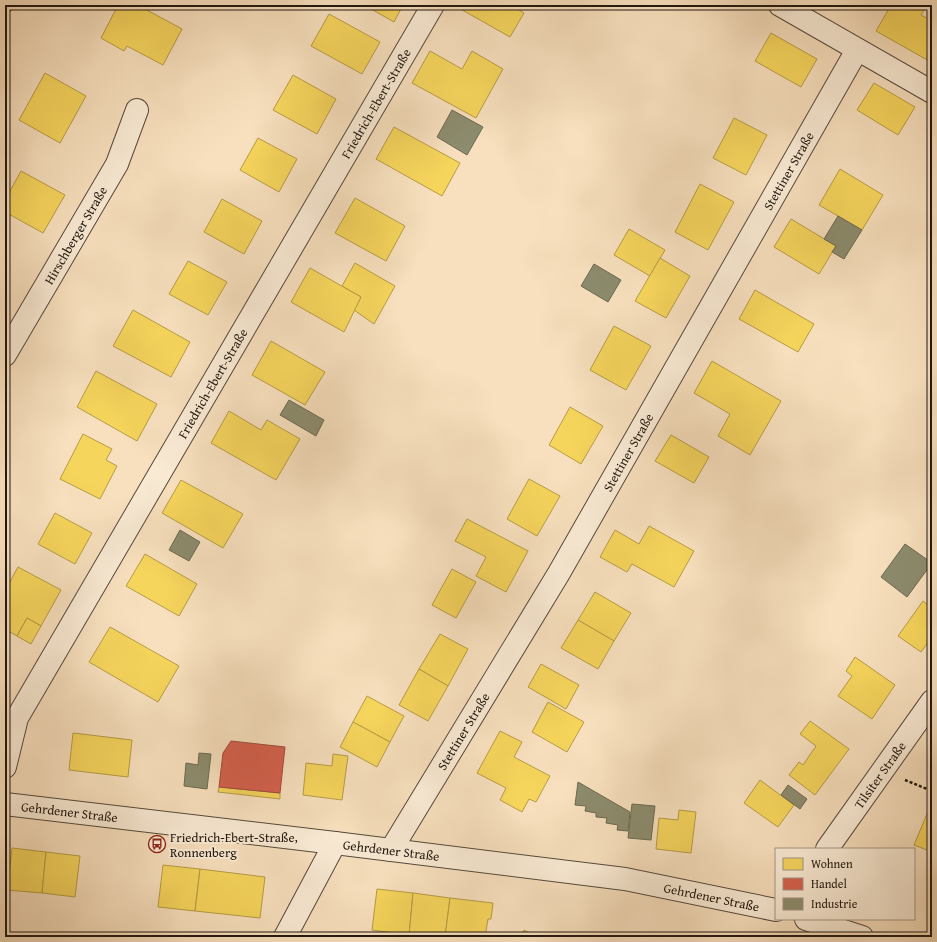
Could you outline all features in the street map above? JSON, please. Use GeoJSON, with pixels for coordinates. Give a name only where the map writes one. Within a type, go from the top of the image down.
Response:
{"type":"FeatureCollection","features":[{"type":"Feature","properties":{"kind":"street","name":"Friedrich-Ebert-Straße"},"geometry":{"type":"LineString","coordinates":[[5,767],[17,718],[433,5]]}},
{"type":"Feature","properties":{"kind":"street"},"geometry":{"type":"LineString","coordinates":[[780,5],[932,92]]}},
{"type":"Feature","properties":{"kind":"street","name":"Stettiner Straße"},"geometry":{"type":"LineString","coordinates":[[391,850],[559,573],[858,50]]}},
{"type":"Feature","properties":{"kind":"street","name":"Hirschberger Straße"},"geometry":{"type":"LineString","coordinates":[[5,355],[117,164],[137,110]]}},
{"type":"Feature","properties":{"kind":"street","name":"Tilsiter Straße"},"geometry":{"type":"LineString","coordinates":[[828,848],[932,700]]}},
{"type":"Feature","properties":{"kind":"street","name":"Gehrdener Straße"},"geometry":{"type":"LineString","coordinates":[[5,804],[335,843],[624,880],[775,910]]}},
{"type":"Feature","properties":{"kind":"street"},"geometry":{"type":"LineString","coordinates":[[285,937],[335,843]]}},
{"type":"Feature","properties":{"kind":"street"},"geometry":{"type":"LineString","coordinates":[[809,920],[862,937]]}},
{"type":"Feature","properties":{"kind":"building: Wohnen"},"geometry":{"type":"Polygon","coordinates":[[[118,5],[147,5],[145,9],[182,29],[163,65],[127,46],[124,51],[101,38],[118,5]]]}},
{"type":"Feature","properties":{"kind":"building: Wohnen"},"geometry":{"type":"Polygon","coordinates":[[[364,5],[403,5],[394,22],[364,5]]]}},
{"type":"Feature","properties":{"kind":"building: Wohnen"},"geometry":{"type":"Polygon","coordinates":[[[458,5],[511,5],[524,13],[510,37],[457,7],[458,5]]]}},
{"type":"Feature","properties":{"kind":"building: Wohnen"},"geometry":{"type":"Polygon","coordinates":[[[891,5],[927,5],[921,15],[932,21],[932,55],[929,61],[876,31],[891,5]]]}},
{"type":"Feature","properties":{"kind":"building: Wohnen"},"geometry":{"type":"Polygon","coordinates":[[[329,14],[380,42],[362,74],[311,46],[329,14]]]}},
{"type":"Feature","properties":{"kind":"building: Wohnen"},"geometry":{"type":"Polygon","coordinates":[[[771,33],[817,59],[801,87],[755,61],[771,33]]]}},
{"type":"Feature","properties":{"kind":"building: Wohnen"},"geometry":{"type":"Polygon","coordinates":[[[430,51],[462,69],[472,51],[503,69],[476,118],[412,83],[430,51]]]}},
{"type":"Feature","properties":{"kind":"building: Wohnen"},"geometry":{"type":"Polygon","coordinates":[[[45,73],[86,96],[60,143],[19,120],[45,73]]]}},
{"type":"Feature","properties":{"kind":"building: Wohnen"},"geometry":{"type":"Polygon","coordinates":[[[293,75],[336,99],[317,134],[273,110],[293,75]]]}},
{"type":"Feature","properties":{"kind":"building: Wohnen"},"geometry":{"type":"Polygon","coordinates":[[[874,83],[915,107],[898,135],[857,110],[874,83]]]}},
{"type":"Feature","properties":{"kind":"building: Wohnen"},"geometry":{"type":"Polygon","coordinates":[[[734,118],[767,135],[746,175],[713,158],[734,118]]]}},
{"type":"Feature","properties":{"kind":"building: Wohnen"},"geometry":{"type":"Polygon","coordinates":[[[394,127],[460,163],[442,196],[376,159],[394,127]]]}},
{"type":"Feature","properties":{"kind":"building: Wohnen"},"geometry":{"type":"Polygon","coordinates":[[[258,138],[297,159],[279,192],[240,170],[258,138]]]}},
{"type":"Feature","properties":{"kind":"building: Wohnen"},"geometry":{"type":"Polygon","coordinates":[[[840,169],[883,195],[862,230],[819,205],[840,169]]]}},
{"type":"Feature","properties":{"kind":"building: Wohnen"},"geometry":{"type":"Polygon","coordinates":[[[21,171],[65,195],[43,233],[5,212],[5,200],[21,171]]]}},
{"type":"Feature","properties":{"kind":"building: Wohnen"},"geometry":{"type":"Polygon","coordinates":[[[700,184],[734,202],[708,250],[675,232],[700,184]]]}},
{"type":"Feature","properties":{"kind":"building: Wohnen"},"geometry":{"type":"Polygon","coordinates":[[[355,198],[405,226],[386,261],[335,233],[355,198]]]}},
{"type":"Feature","properties":{"kind":"building: Wohnen"},"geometry":{"type":"Polygon","coordinates":[[[222,199],[262,221],[244,254],[204,232],[222,199]]]}},
{"type":"Feature","properties":{"kind":"building: Wohnen"},"geometry":{"type":"Polygon","coordinates":[[[791,219],[836,246],[819,274],[774,247],[791,219]]]}},
{"type":"Feature","properties":{"kind":"building: Wohnen"},"geometry":{"type":"Polygon","coordinates":[[[629,229],[665,250],[650,276],[614,255],[629,229]]]}},
{"type":"Feature","properties":{"kind":"building: Wohnen"},"geometry":{"type":"Polygon","coordinates":[[[660,258],[690,276],[666,318],[635,301],[660,258]]]}},
{"type":"Feature","properties":{"kind":"building: Wohnen"},"geometry":{"type":"Polygon","coordinates":[[[188,261],[227,282],[208,315],[169,294],[188,261]]]}},
{"type":"Feature","properties":{"kind":"building: Wohnen"},"geometry":{"type":"Polygon","coordinates":[[[355,263],[395,286],[374,324],[354,310],[361,297],[342,286],[355,263]]]}},
{"type":"Feature","properties":{"kind":"building: Wohnen"},"geometry":{"type":"Polygon","coordinates":[[[310,268],[361,297],[344,332],[291,302],[310,268]]]}},
{"type":"Feature","properties":{"kind":"building: Wohnen"},"geometry":{"type":"Polygon","coordinates":[[[755,290],[814,324],[798,352],[739,319],[755,290]]]}},
{"type":"Feature","properties":{"kind":"building: Wohnen"},"geometry":{"type":"Polygon","coordinates":[[[133,310],[190,342],[171,377],[113,346],[133,310]]]}},
{"type":"Feature","properties":{"kind":"building: Wohnen"},"geometry":{"type":"Polygon","coordinates":[[[614,326],[651,346],[626,390],[590,370],[614,326]]]}},
{"type":"Feature","properties":{"kind":"building: Wohnen"},"geometry":{"type":"Polygon","coordinates":[[[271,341],[325,372],[305,405],[252,375],[271,341]]]}},
{"type":"Feature","properties":{"kind":"building: Wohnen"},"geometry":{"type":"Polygon","coordinates":[[[712,361],[781,401],[750,455],[718,436],[730,414],[694,393],[712,361]]]}},
{"type":"Feature","properties":{"kind":"building: Wohnen"},"geometry":{"type":"Polygon","coordinates":[[[96,371],[157,404],[137,441],[77,407],[96,371]]]}},
{"type":"Feature","properties":{"kind":"building: Wohnen"},"geometry":{"type":"Polygon","coordinates":[[[570,407],[603,426],[581,464],[549,445],[570,407]]]}},
{"type":"Feature","properties":{"kind":"building: Wohnen"},"geometry":{"type":"Polygon","coordinates":[[[229,411],[261,430],[267,420],[300,439],[276,480],[211,443],[229,411]]]}},
{"type":"Feature","properties":{"kind":"building: Wohnen"},"geometry":{"type":"Polygon","coordinates":[[[83,434],[112,449],[106,460],[117,466],[100,499],[60,479],[83,434]]]}},
{"type":"Feature","properties":{"kind":"building: Wohnen"},"geometry":{"type":"Polygon","coordinates":[[[671,435],[709,457],[694,483],[655,461],[671,435]]]}},
{"type":"Feature","properties":{"kind":"building: Wohnen"},"geometry":{"type":"Polygon","coordinates":[[[529,479],[560,496],[537,536],[507,519],[529,479]]]}},
{"type":"Feature","properties":{"kind":"building: Wohnen"},"geometry":{"type":"Polygon","coordinates":[[[181,480],[243,514],[223,548],[162,513],[181,480]]]}},
{"type":"Feature","properties":{"kind":"building: Wohnen"},"geometry":{"type":"Polygon","coordinates":[[[55,513],[92,533],[75,564],[38,544],[55,513]]]}},
{"type":"Feature","properties":{"kind":"building: Wohnen"},"geometry":{"type":"Polygon","coordinates":[[[467,519],[528,551],[506,592],[476,576],[486,557],[455,541],[467,519]]]}},
{"type":"Feature","properties":{"kind":"building: Wohnen"},"geometry":{"type":"Polygon","coordinates":[[[649,526],[694,551],[674,587],[632,564],[627,572],[600,557],[615,530],[639,544],[649,526]]]}},
{"type":"Feature","properties":{"kind":"building: Wohnen"},"geometry":{"type":"Polygon","coordinates":[[[145,554],[197,584],[179,616],[126,586],[145,554]]]}},
{"type":"Feature","properties":{"kind":"building: Wohnen"},"geometry":{"type":"Polygon","coordinates":[[[18,567],[61,590],[41,626],[27,618],[17,636],[5,629],[5,613],[9,606],[5,604],[5,591],[18,567]]]}},
{"type":"Feature","properties":{"kind":"building: Wohnen"},"geometry":{"type":"Polygon","coordinates":[[[452,569],[476,582],[456,618],[432,605],[452,569]]]}},
{"type":"Feature","properties":{"kind":"building: Wohnen"},"geometry":{"type":"Polygon","coordinates":[[[595,592],[631,613],[614,641],[578,620],[595,592]]]}},
{"type":"Feature","properties":{"kind":"building: Wohnen"},"geometry":{"type":"Polygon","coordinates":[[[923,601],[932,608],[932,637],[921,652],[898,636],[923,601]]]}},
{"type":"Feature","properties":{"kind":"building: Wohnen"},"geometry":{"type":"Polygon","coordinates":[[[27,618],[41,626],[31,644],[17,636],[27,618]]]}},
{"type":"Feature","properties":{"kind":"building: Wohnen"},"geometry":{"type":"Polygon","coordinates":[[[578,620],[614,641],[598,669],[561,648],[578,620]]]}},
{"type":"Feature","properties":{"kind":"building: Wohnen"},"geometry":{"type":"Polygon","coordinates":[[[110,627],[179,666],[158,702],[89,662],[110,627]]]}},
{"type":"Feature","properties":{"kind":"building: Wohnen"},"geometry":{"type":"Polygon","coordinates":[[[440,634],[468,649],[448,686],[419,669],[440,634]]]}},
{"type":"Feature","properties":{"kind":"building: Wohnen"},"geometry":{"type":"Polygon","coordinates":[[[855,657],[895,685],[872,719],[838,696],[852,676],[846,671],[855,657]]]}},
{"type":"Feature","properties":{"kind":"building: Wohnen"},"geometry":{"type":"Polygon","coordinates":[[[541,664],[579,685],[566,709],[528,687],[541,664]]]}},
{"type":"Feature","properties":{"kind":"building: Wohnen"},"geometry":{"type":"Polygon","coordinates":[[[419,669],[448,686],[428,721],[399,705],[419,669]]]}},
{"type":"Feature","properties":{"kind":"building: Wohnen"},"geometry":{"type":"Polygon","coordinates":[[[367,696],[404,716],[390,742],[353,722],[367,696]]]}},
{"type":"Feature","properties":{"kind":"building: Wohnen"},"geometry":{"type":"Polygon","coordinates":[[[548,702],[584,722],[567,752],[532,732],[548,702]]]}},
{"type":"Feature","properties":{"kind":"building: Wohnen"},"geometry":{"type":"Polygon","coordinates":[[[810,721],[849,749],[815,795],[789,775],[799,762],[803,765],[816,746],[800,734],[810,721]]]}},
{"type":"Feature","properties":{"kind":"building: Wohnen"},"geometry":{"type":"Polygon","coordinates":[[[353,722],[390,742],[377,767],[340,747],[353,722]]]}},
{"type":"Feature","properties":{"kind":"building: Wohnen"},"geometry":{"type":"Polygon","coordinates":[[[500,731],[522,742],[514,757],[550,776],[536,802],[529,799],[522,812],[500,800],[506,788],[477,773],[500,731]]]}},
{"type":"Feature","properties":{"kind":"building: Wohnen"},"geometry":{"type":"Polygon","coordinates":[[[73,733],[132,740],[128,777],[69,770],[73,733]]]}},
{"type":"Feature","properties":{"kind":"building: Wohnen"},"geometry":{"type":"Polygon","coordinates":[[[333,754],[348,756],[342,800],[303,795],[306,763],[332,766],[333,754]]]}},
{"type":"Feature","properties":{"kind":"building: Wohnen"},"geometry":{"type":"Polygon","coordinates":[[[760,780],[794,805],[778,827],[744,803],[760,780]]]}},
{"type":"Feature","properties":{"kind":"building: Wohnen"},"geometry":{"type":"Polygon","coordinates":[[[219,787],[280,793],[280,799],[218,792],[219,787]]]}},
{"type":"Feature","properties":{"kind":"building: Wohnen"},"geometry":{"type":"Polygon","coordinates":[[[932,802],[932,852],[914,845],[932,802]]]}},
{"type":"Feature","properties":{"kind":"building: Wohnen"},"geometry":{"type":"Polygon","coordinates":[[[679,810],[696,812],[691,853],[656,849],[659,818],[678,820],[679,810]]]}},
{"type":"Feature","properties":{"kind":"building: Wohnen"},"geometry":{"type":"Polygon","coordinates":[[[12,848],[46,852],[42,893],[7,890],[12,848]]]}},
{"type":"Feature","properties":{"kind":"building: Wohnen"},"geometry":{"type":"Polygon","coordinates":[[[46,852],[80,856],[75,897],[42,893],[46,852]]]}},
{"type":"Feature","properties":{"kind":"building: Wohnen"},"geometry":{"type":"Polygon","coordinates":[[[163,865],[200,869],[195,911],[158,907],[163,865]]]}},
{"type":"Feature","properties":{"kind":"building: Wohnen"},"geometry":{"type":"Polygon","coordinates":[[[200,869],[265,877],[260,918],[195,911],[200,869]]]}},
{"type":"Feature","properties":{"kind":"building: Wohnen"},"geometry":{"type":"Polygon","coordinates":[[[377,889],[413,893],[409,935],[372,930],[377,889]]]}},
{"type":"Feature","properties":{"kind":"building: Wohnen"},"geometry":{"type":"Polygon","coordinates":[[[413,893],[450,898],[445,937],[409,935],[413,893]]]}},
{"type":"Feature","properties":{"kind":"building: Wohnen"},"geometry":{"type":"Polygon","coordinates":[[[450,898],[493,903],[491,919],[488,919],[485,937],[445,937],[450,898]]]}},
{"type":"Feature","properties":{"kind":"building: Wohnen"},"geometry":{"type":"Polygon","coordinates":[[[524,930],[538,937],[520,937],[524,930]]]}},
{"type":"Feature","properties":{"kind":"building: Handel"},"geometry":{"type":"Polygon","coordinates":[[[231,741],[285,747],[280,793],[219,787],[223,753],[231,741]]]}},
{"type":"Feature","properties":{"kind":"building: Industrie"},"geometry":{"type":"Polygon","coordinates":[[[452,110],[483,127],[467,155],[437,137],[452,110]]]}},
{"type":"Feature","properties":{"kind":"building: Industrie"},"geometry":{"type":"Polygon","coordinates":[[[838,216],[862,230],[844,259],[832,252],[836,246],[824,239],[838,216]]]}},
{"type":"Feature","properties":{"kind":"building: Industrie"},"geometry":{"type":"Polygon","coordinates":[[[594,264],[621,280],[608,302],[581,286],[594,264]]]}},
{"type":"Feature","properties":{"kind":"building: Industrie"},"geometry":{"type":"Polygon","coordinates":[[[289,400],[324,420],[316,436],[280,415],[289,400]]]}},
{"type":"Feature","properties":{"kind":"building: Industrie"},"geometry":{"type":"Polygon","coordinates":[[[180,530],[200,542],[189,561],[169,550],[180,530]]]}},
{"type":"Feature","properties":{"kind":"building: Industrie"},"geometry":{"type":"Polygon","coordinates":[[[905,544],[932,563],[907,597],[881,577],[905,544]]]}},
{"type":"Feature","properties":{"kind":"building: Industrie"},"geometry":{"type":"Polygon","coordinates":[[[199,753],[211,754],[207,789],[184,786],[186,763],[198,765],[199,753]]]}},
{"type":"Feature","properties":{"kind":"building: Industrie"},"geometry":{"type":"Polygon","coordinates":[[[578,782],[630,812],[628,831],[617,830],[618,825],[606,823],[607,818],[596,817],[596,813],[585,811],[586,806],[575,805],[578,782]]]}},
{"type":"Feature","properties":{"kind":"building: Industrie"},"geometry":{"type":"Polygon","coordinates":[[[788,785],[807,799],[800,809],[781,795],[788,785]]]}},
{"type":"Feature","properties":{"kind":"building: Industrie"},"geometry":{"type":"Polygon","coordinates":[[[632,804],[655,806],[651,840],[628,838],[632,804]]]}},
{"type":"Feature","properties":{"kind":"railway"},"geometry":{"type":"LineString","coordinates":[[5,14],[13,5]]}},
{"type":"Feature","properties":{"kind":"place","name":"Friedrich-Ebert-Straße, Ronnenberg"},"geometry":{"type":"Point","coordinates":[157,844]}}]}
